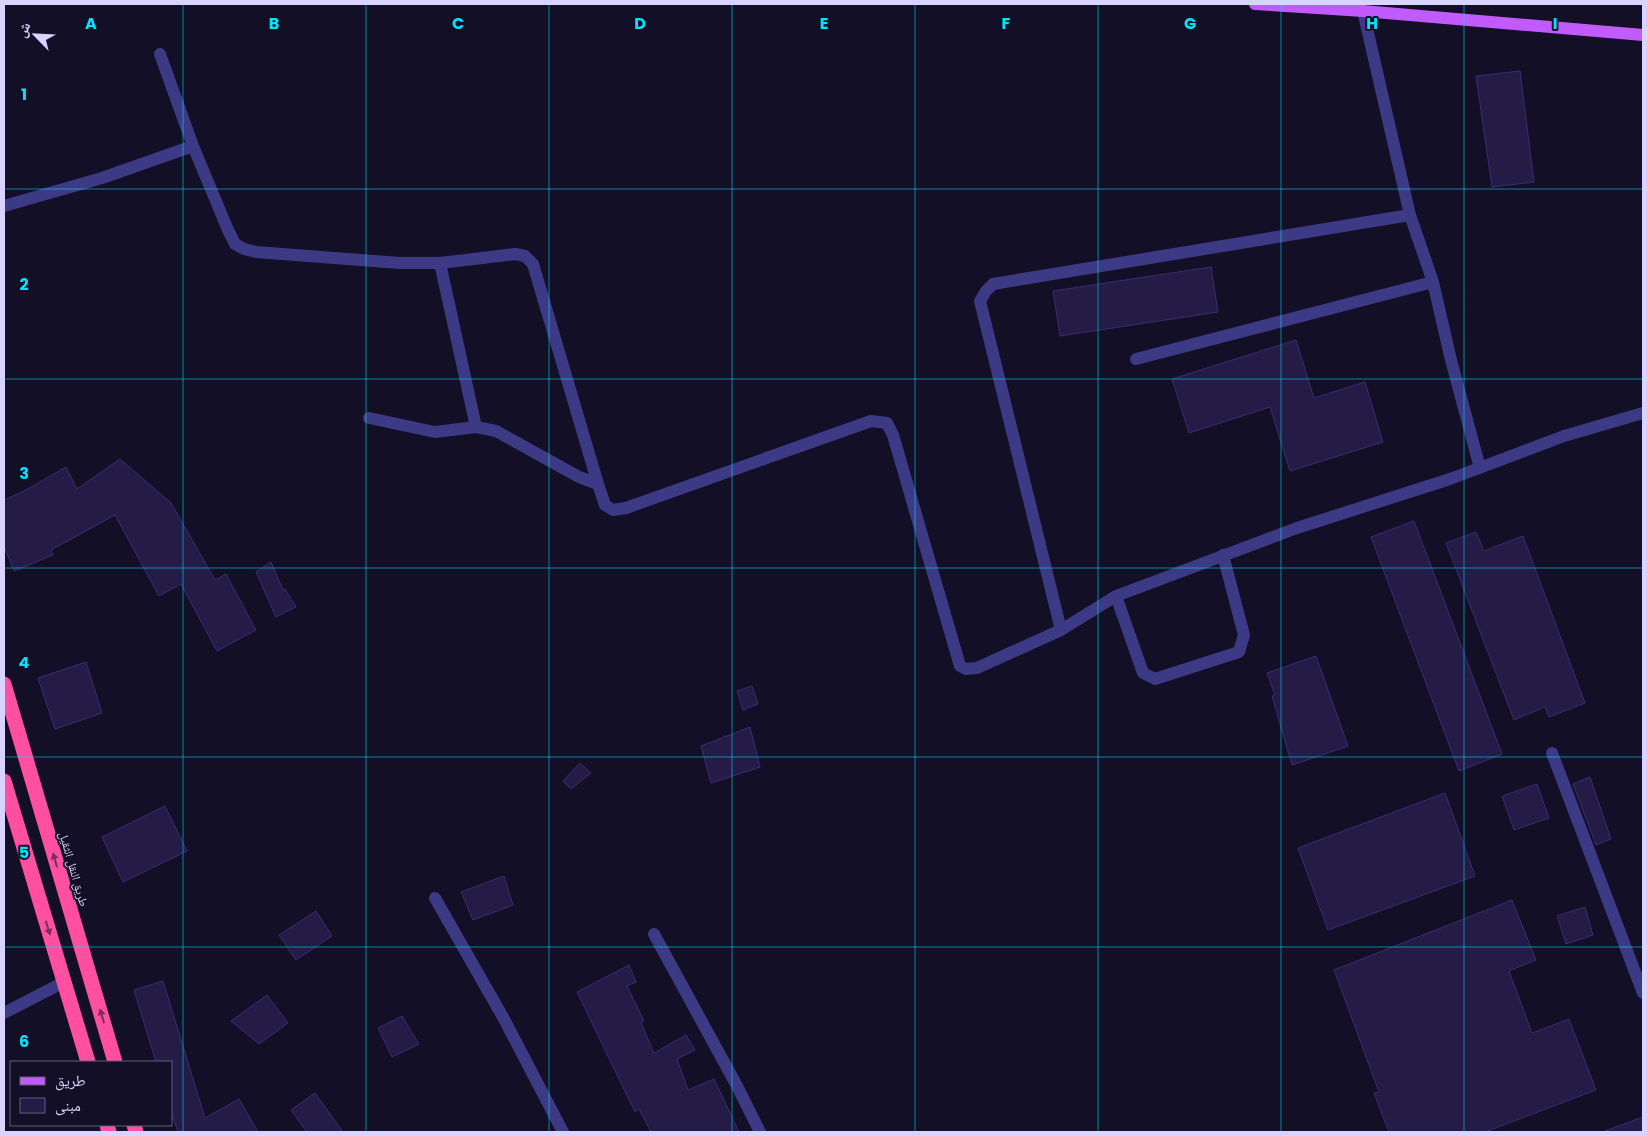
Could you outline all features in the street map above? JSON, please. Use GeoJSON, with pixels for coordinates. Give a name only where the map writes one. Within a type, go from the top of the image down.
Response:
{"type":"FeatureCollection","features":[{"type":"Feature","properties":{"kind":"highway","name":"طريق النقل الثقيل"},"geometry":{"type":"LineString","coordinates":[[4,684],[115,1061]]}},
{"type":"Feature","properties":{"kind":"highway"},"geometry":{"type":"LineString","coordinates":[[4,781],[88,1061]]}},
{"type":"Feature","properties":{"kind":"main road"},"geometry":{"type":"LineString","coordinates":[[1255,4],[1363,10],[1643,35]]}},
{"type":"Feature","properties":{"kind":"street"},"geometry":{"type":"LineString","coordinates":[[1363,10],[1410,215],[1433,282],[1451,360],[1480,468]]}},
{"type":"Feature","properties":{"kind":"street"},"geometry":{"type":"LineString","coordinates":[[160,54],[193,146],[228,230],[236,244],[244,249],[256,252],[400,263],[440,263],[514,254],[525,256],[533,264],[598,484],[605,505],[613,510],[626,508],[871,421],[887,423],[893,435],[960,666],[966,669],[977,668],[1061,630],[1116,596],[1297,528],[1480,468],[1564,436],[1643,413]]}},
{"type":"Feature","properties":{"kind":"street"},"geometry":{"type":"LineString","coordinates":[[4,206],[102,178],[193,146]]}},
{"type":"Feature","properties":{"kind":"street"},"geometry":{"type":"LineString","coordinates":[[1061,630],[980,300],[986,291],[994,284],[1410,215]]}},
{"type":"Feature","properties":{"kind":"street"},"geometry":{"type":"LineString","coordinates":[[440,263],[476,427]]}},
{"type":"Feature","properties":{"kind":"street"},"geometry":{"type":"LineString","coordinates":[[1136,359],[1433,282]]}},
{"type":"Feature","properties":{"kind":"street"},"geometry":{"type":"LineString","coordinates":[[369,418],[434,432],[476,427],[496,431],[579,476],[598,484]]}},
{"type":"Feature","properties":{"kind":"street"},"geometry":{"type":"LineString","coordinates":[[1116,596],[1143,673],[1155,680],[1239,652],[1244,635],[1223,556]]}},
{"type":"Feature","properties":{"kind":"street"},"geometry":{"type":"LineString","coordinates":[[1552,753],[1643,993]]}},
{"type":"Feature","properties":{"kind":"street"},"geometry":{"type":"LineString","coordinates":[[434,898],[504,1019],[563,1132]]}},
{"type":"Feature","properties":{"kind":"street"},"geometry":{"type":"LineString","coordinates":[[654,934],[760,1132]]}},
{"type":"Feature","properties":{"kind":"street"},"geometry":{"type":"LineString","coordinates":[[4,1012],[64,982]]}},
{"type":"Feature","properties":{"kind":"building"},"geometry":{"type":"Polygon","coordinates":[[[1520,71],[1534,182],[1492,187],[1476,76],[1520,71]]]}},
{"type":"Feature","properties":{"kind":"building"},"geometry":{"type":"Polygon","coordinates":[[[1211,267],[1218,312],[1060,336],[1053,291],[1211,267]]]}},
{"type":"Feature","properties":{"kind":"building"},"geometry":{"type":"Polygon","coordinates":[[[1296,340],[1314,398],[1365,382],[1383,442],[1290,471],[1270,407],[1189,433],[1172,379],[1296,340]]]}},
{"type":"Feature","properties":{"kind":"building"},"geometry":{"type":"Polygon","coordinates":[[[120,459],[171,503],[215,580],[226,574],[256,630],[217,651],[181,584],[159,596],[115,515],[51,550],[53,555],[14,571],[4,546],[4,500],[26,490],[66,467],[77,489],[120,459]]]}},
{"type":"Feature","properties":{"kind":"building"},"geometry":{"type":"Polygon","coordinates":[[[1414,521],[1502,754],[1459,771],[1371,537],[1414,521]]]}},
{"type":"Feature","properties":{"kind":"building"},"geometry":{"type":"Polygon","coordinates":[[[1476,532],[1484,551],[1523,536],[1585,703],[1549,717],[1545,707],[1514,720],[1446,543],[1476,532]]]}},
{"type":"Feature","properties":{"kind":"building"},"geometry":{"type":"Polygon","coordinates":[[[271,562],[283,590],[285,589],[296,607],[276,617],[256,572],[271,562]]]}},
{"type":"Feature","properties":{"kind":"building"},"geometry":{"type":"Polygon","coordinates":[[[1316,656],[1348,746],[1292,765],[1272,696],[1275,695],[1267,673],[1316,656]]]}},
{"type":"Feature","properties":{"kind":"building"},"geometry":{"type":"Polygon","coordinates":[[[86,662],[102,713],[55,729],[38,678],[86,662]]]}},
{"type":"Feature","properties":{"kind":"building"},"geometry":{"type":"Polygon","coordinates":[[[752,686],[758,704],[743,710],[737,691],[752,686]]]}},
{"type":"Feature","properties":{"kind":"building"},"geometry":{"type":"Polygon","coordinates":[[[750,727],[760,767],[711,783],[701,746],[750,727]]]}},
{"type":"Feature","properties":{"kind":"building"},"geometry":{"type":"Polygon","coordinates":[[[580,763],[591,773],[571,789],[563,781],[580,763]]]}},
{"type":"Feature","properties":{"kind":"building"},"geometry":{"type":"Polygon","coordinates":[[[1590,777],[1611,839],[1596,845],[1573,784],[1590,777]]]}},
{"type":"Feature","properties":{"kind":"building"},"geometry":{"type":"Polygon","coordinates":[[[1537,784],[1549,818],[1514,830],[1502,796],[1537,784]]]}},
{"type":"Feature","properties":{"kind":"building"},"geometry":{"type":"Polygon","coordinates":[[[1445,793],[1475,876],[1328,930],[1298,848],[1445,793]]]}},
{"type":"Feature","properties":{"kind":"building"},"geometry":{"type":"Polygon","coordinates":[[[165,806],[187,851],[123,882],[102,837],[165,806]]]}},
{"type":"Feature","properties":{"kind":"building"},"geometry":{"type":"Polygon","coordinates":[[[504,876],[513,905],[473,920],[461,892],[504,876]]]}},
{"type":"Feature","properties":{"kind":"building"},"geometry":{"type":"Polygon","coordinates":[[[1512,900],[1536,960],[1509,971],[1532,1033],[1569,1019],[1596,1090],[1485,1132],[1389,1132],[1374,1093],[1379,1092],[1334,970],[1512,900]]]}},
{"type":"Feature","properties":{"kind":"building"},"geometry":{"type":"Polygon","coordinates":[[[1585,907],[1593,935],[1566,944],[1557,916],[1585,907]]]}},
{"type":"Feature","properties":{"kind":"building"},"geometry":{"type":"Polygon","coordinates":[[[316,911],[332,936],[296,960],[279,935],[316,911]]]}},
{"type":"Feature","properties":{"kind":"building"},"geometry":{"type":"Polygon","coordinates":[[[629,965],[636,982],[627,986],[644,1021],[641,1023],[654,1053],[686,1035],[695,1050],[677,1059],[688,1090],[714,1079],[739,1132],[651,1132],[639,1109],[635,1112],[577,992],[629,965]]]}},
{"type":"Feature","properties":{"kind":"building"},"geometry":{"type":"Polygon","coordinates":[[[163,981],[205,1118],[239,1099],[258,1132],[178,1132],[172,1114],[172,1061],[156,1061],[134,990],[163,981]]]}},
{"type":"Feature","properties":{"kind":"building"},"geometry":{"type":"Polygon","coordinates":[[[267,995],[288,1023],[259,1044],[231,1021],[267,995]]]}},
{"type":"Feature","properties":{"kind":"building"},"geometry":{"type":"Polygon","coordinates":[[[402,1016],[419,1044],[392,1057],[378,1028],[402,1016]]]}},
{"type":"Feature","properties":{"kind":"building"},"geometry":{"type":"Polygon","coordinates":[[[315,1093],[343,1132],[307,1132],[291,1110],[315,1093]]]}},
{"type":"Feature","properties":{"kind":"building"},"geometry":{"type":"Polygon","coordinates":[[[1643,1117],[1643,1132],[1605,1132],[1605,1131],[1643,1117]]]}}]}
